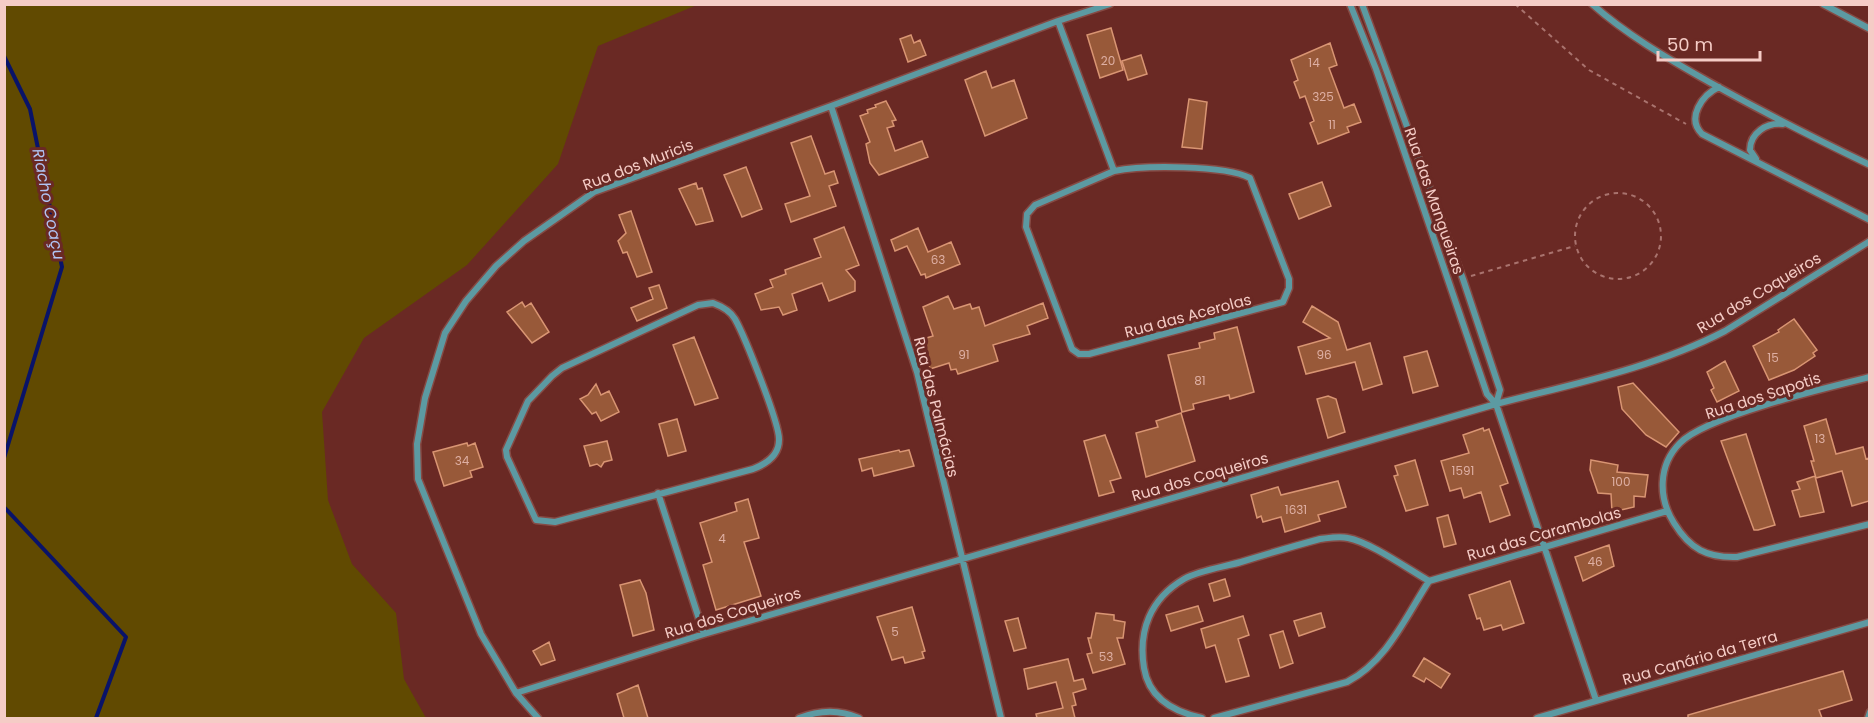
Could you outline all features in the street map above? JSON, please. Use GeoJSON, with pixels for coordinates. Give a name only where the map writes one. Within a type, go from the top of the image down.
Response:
{"type":"FeatureCollection","features":[{"type":"Feature","properties":{"kind":"street","name":"Rua dos Muricis"},"geometry":{"type":"LineString","coordinates":[[538,718],[516,693],[481,634],[418,478],[417,444],[425,398],[445,333],[466,301],[496,266],[533,234],[594,192],[1110,4]]}},
{"type":"Feature","properties":{"kind":"street","name":"Rua das Mangueiras"},"geometry":{"type":"LineString","coordinates":[[1350,4],[1376,69],[1487,394],[1496,404],[1596,700]]}},
{"type":"Feature","properties":{"kind":"street","name":"Rua das Mangueiras"},"geometry":{"type":"LineString","coordinates":[[1362,4],[1463,279],[1500,390],[1496,404]]}},
{"type":"Feature","properties":{"kind":"street"},"geometry":{"type":"LineString","coordinates":[[1592,4],[1648,47],[1786,125],[1869,165]]}},
{"type":"Feature","properties":{"kind":"street"},"geometry":{"type":"LineString","coordinates":[[1823,4],[1869,29]]}},
{"type":"Feature","properties":{"kind":"street"},"geometry":{"type":"LineString","coordinates":[[1059,21],[1114,171]]}},
{"type":"Feature","properties":{"kind":"street"},"geometry":{"type":"LineString","coordinates":[[1719,87],[1706,96],[1698,107],[1695,120],[1697,129],[1702,135],[1869,220]]}},
{"type":"Feature","properties":{"kind":"street","name":"Rua das Palmácias"},"geometry":{"type":"LineString","coordinates":[[831,106],[916,372],[1001,718]]}},
{"type":"Feature","properties":{"kind":"street"},"geometry":{"type":"LineString","coordinates":[[1760,163],[1750,150],[1752,140],[1771,124],[1786,125]]}},
{"type":"Feature","properties":{"kind":"street","name":"Rua das Acerolas"},"geometry":{"type":"LineString","coordinates":[[1131,168],[1229,170],[1250,178],[1289,279],[1289,288],[1283,302],[1089,354],[1075,352],[1025,221],[1027,214],[1035,205],[1114,171],[1131,168]]}},
{"type":"Feature","properties":{"kind":"street","name":"Rua dos Coqueiros"},"geometry":{"type":"LineString","coordinates":[[516,693],[704,634],[961,559],[1496,404],[1619,372],[1707,340],[1869,241]]}},
{"type":"Feature","properties":{"kind":"street"},"geometry":{"type":"LineString","coordinates":[[1449,283],[1463,279]]}},
{"type":"Feature","properties":{"kind":"street"},"geometry":{"type":"LineString","coordinates":[[712,303],[724,308],[734,317],[780,439],[778,449],[765,464],[753,469],[658,493],[555,522],[536,520],[507,458],[509,440],[528,401],[562,368],[698,305],[712,303]]}},
{"type":"Feature","properties":{"kind":"street","name":"Rua dos Sapotis"},"geometry":{"type":"LineString","coordinates":[[1869,377],[1810,392],[1698,429],[1680,443],[1670,456],[1664,473],[1663,498],[1667,511],[1694,549],[1718,558],[1737,558],[1869,524]]}},
{"type":"Feature","properties":{"kind":"street"},"geometry":{"type":"LineString","coordinates":[[658,493],[704,634]]}},
{"type":"Feature","properties":{"kind":"street","name":"Rua das Carambolas"},"geometry":{"type":"LineString","coordinates":[[1429,581],[1667,511]]}},
{"type":"Feature","properties":{"kind":"street"},"geometry":{"type":"LineString","coordinates":[[1202,718],[1174,710],[1162,702],[1151,687],[1143,658],[1143,631],[1150,614],[1161,600],[1185,579],[1320,538],[1335,537],[1349,538],[1361,543],[1429,581],[1385,651],[1362,675],[1347,682],[1214,718]]}},
{"type":"Feature","properties":{"kind":"street","name":"Rua Canário da Terra"},"geometry":{"type":"LineString","coordinates":[[1541,718],[1596,700],[1869,622]]}},
{"type":"Feature","properties":{"kind":"street"},"geometry":{"type":"LineString","coordinates":[[799,718],[833,711],[859,718]]}},
{"type":"Feature","properties":{"kind":"street"},"geometry":{"type":"LineString","coordinates":[[1868,718],[1869,712]]}},
{"type":"Feature","properties":{"kind":"path"},"geometry":{"type":"LineString","coordinates":[[1515,4],[1589,70],[1697,129]]}},
{"type":"Feature","properties":{"kind":"path"},"geometry":{"type":"LineString","coordinates":[[1609,195],[1631,195],[1641,200],[1650,207],[1660,226],[1659,249],[1654,259],[1638,274],[1628,278],[1617,279],[1595,273],[1580,256],[1576,246],[1575,235],[1582,214],[1589,205],[1609,195]]}},
{"type":"Feature","properties":{"kind":"path"},"geometry":{"type":"LineString","coordinates":[[1463,279],[1576,246]]}},
{"type":"Feature","properties":{"kind":"shaded area"},"geometry":{"type":"Polygon","coordinates":[[[4,5],[697,5],[598,46],[558,164],[467,265],[364,338],[322,412],[328,500],[352,564],[396,613],[404,679],[426,718],[5,718],[4,5]]]}},
{"type":"Feature","properties":{"kind":"building"},"geometry":{"type":"Polygon","coordinates":[[[1111,28],[1123,70],[1100,78],[1087,35],[1111,28]]]}},
{"type":"Feature","properties":{"kind":"building"},"geometry":{"type":"Polygon","coordinates":[[[911,35],[914,43],[920,40],[926,55],[908,62],[900,39],[911,35]]]}},
{"type":"Feature","properties":{"kind":"building"},"geometry":{"type":"Polygon","coordinates":[[[1330,43],[1337,65],[1329,68],[1344,108],[1354,104],[1361,122],[1347,127],[1349,132],[1318,144],[1310,123],[1314,121],[1305,96],[1300,98],[1294,82],[1298,80],[1291,60],[1330,43]]]}},
{"type":"Feature","properties":{"kind":"building"},"geometry":{"type":"Polygon","coordinates":[[[1141,55],[1147,74],[1128,80],[1122,61],[1141,55]]]}},
{"type":"Feature","properties":{"kind":"building"},"geometry":{"type":"Polygon","coordinates":[[[986,71],[992,88],[1014,80],[1027,118],[985,136],[965,80],[986,71]]]}},
{"type":"Feature","properties":{"kind":"building"},"geometry":{"type":"Polygon","coordinates":[[[1189,99],[1207,102],[1202,149],[1182,147],[1189,99]]]}},
{"type":"Feature","properties":{"kind":"building"},"geometry":{"type":"Polygon","coordinates":[[[886,101],[896,120],[892,121],[894,126],[887,128],[895,151],[922,141],[928,157],[879,175],[870,163],[866,144],[870,142],[860,116],[868,113],[867,110],[876,107],[875,105],[886,101]]]}},
{"type":"Feature","properties":{"kind":"building"},"geometry":{"type":"Polygon","coordinates":[[[811,136],[825,174],[834,171],[838,183],[829,186],[836,206],[791,222],[785,204],[810,196],[791,143],[811,136]]]}},
{"type":"Feature","properties":{"kind":"building"},"geometry":{"type":"Polygon","coordinates":[[[746,167],[762,209],[742,217],[724,175],[746,167]]]}},
{"type":"Feature","properties":{"kind":"building"},"geometry":{"type":"Polygon","coordinates":[[[1322,182],[1331,206],[1299,219],[1289,194],[1322,182]]]}},
{"type":"Feature","properties":{"kind":"building"},"geometry":{"type":"Polygon","coordinates":[[[696,183],[698,189],[702,188],[713,221],[696,225],[679,189],[696,183]]]}},
{"type":"Feature","properties":{"kind":"building"},"geometry":{"type":"Polygon","coordinates":[[[631,211],[652,272],[637,277],[627,252],[623,253],[618,241],[626,233],[619,215],[631,211]]]}},
{"type":"Feature","properties":{"kind":"building"},"geometry":{"type":"Polygon","coordinates":[[[844,227],[859,265],[846,270],[855,281],[855,291],[829,301],[822,283],[792,294],[797,310],[783,315],[779,307],[761,310],[755,294],[773,287],[770,280],[786,274],[785,270],[821,257],[814,239],[844,227]]]}},
{"type":"Feature","properties":{"kind":"building"},"geometry":{"type":"Polygon","coordinates":[[[918,228],[928,252],[951,242],[960,264],[926,278],[925,274],[921,275],[907,246],[895,251],[891,240],[918,228]]]}},
{"type":"Feature","properties":{"kind":"building"},"geometry":{"type":"Polygon","coordinates":[[[659,285],[667,308],[637,321],[631,308],[653,299],[649,288],[659,285]]]}},
{"type":"Feature","properties":{"kind":"building"},"geometry":{"type":"Polygon","coordinates":[[[948,296],[954,309],[970,304],[972,309],[979,307],[985,326],[1043,303],[1048,318],[1027,326],[1030,334],[993,345],[998,361],[958,374],[956,369],[951,370],[949,363],[930,369],[923,339],[933,336],[923,307],[948,296]]]}},
{"type":"Feature","properties":{"kind":"building"},"geometry":{"type":"Polygon","coordinates":[[[522,302],[525,307],[531,303],[549,332],[532,343],[507,312],[522,302]]]}},
{"type":"Feature","properties":{"kind":"building"},"geometry":{"type":"Polygon","coordinates":[[[1312,306],[1338,322],[1347,350],[1370,343],[1382,384],[1363,390],[1355,362],[1306,374],[1298,347],[1330,338],[1303,322],[1312,306]]]}},
{"type":"Feature","properties":{"kind":"building"},"geometry":{"type":"Polygon","coordinates":[[[1794,319],[1817,350],[1813,353],[1815,356],[1794,370],[1769,380],[1753,346],[1779,332],[1778,330],[1794,319]]]}},
{"type":"Feature","properties":{"kind":"building"},"geometry":{"type":"Polygon","coordinates":[[[1237,327],[1254,392],[1230,399],[1229,395],[1193,404],[1194,409],[1182,412],[1168,355],[1200,348],[1199,343],[1215,339],[1214,333],[1237,327]]]}},
{"type":"Feature","properties":{"kind":"building"},"geometry":{"type":"Polygon","coordinates":[[[694,337],[718,398],[695,405],[673,345],[694,337]]]}},
{"type":"Feature","properties":{"kind":"building"},"geometry":{"type":"Polygon","coordinates":[[[1427,351],[1438,386],[1413,393],[1404,357],[1427,351]]]}},
{"type":"Feature","properties":{"kind":"building"},"geometry":{"type":"Polygon","coordinates":[[[1725,361],[1739,391],[1717,402],[1711,390],[1714,388],[1707,372],[1725,361]]]}},
{"type":"Feature","properties":{"kind":"building"},"geometry":{"type":"Polygon","coordinates":[[[1633,383],[1679,432],[1666,447],[1646,435],[1622,409],[1618,387],[1633,383]]]}},
{"type":"Feature","properties":{"kind":"building"},"geometry":{"type":"Polygon","coordinates":[[[596,384],[601,395],[609,391],[619,412],[601,421],[596,412],[592,414],[580,399],[588,395],[596,384]]]}},
{"type":"Feature","properties":{"kind":"building"},"geometry":{"type":"Polygon","coordinates":[[[1328,396],[1336,399],[1345,432],[1328,438],[1317,399],[1328,396]]]}},
{"type":"Feature","properties":{"kind":"building"},"geometry":{"type":"Polygon","coordinates":[[[1181,413],[1195,461],[1146,477],[1136,433],[1158,427],[1156,421],[1181,413]]]}},
{"type":"Feature","properties":{"kind":"building"},"geometry":{"type":"Polygon","coordinates":[[[677,419],[686,451],[668,456],[659,424],[677,419]]]}},
{"type":"Feature","properties":{"kind":"building"},"geometry":{"type":"Polygon","coordinates":[[[1826,419],[1836,454],[1863,447],[1866,459],[1869,458],[1869,501],[1852,506],[1842,471],[1816,478],[1811,461],[1814,461],[1804,426],[1826,419]]]}},
{"type":"Feature","properties":{"kind":"building"},"geometry":{"type":"Polygon","coordinates":[[[1483,428],[1484,431],[1489,429],[1508,483],[1500,486],[1510,515],[1490,522],[1481,492],[1464,498],[1461,488],[1450,491],[1441,461],[1469,453],[1463,435],[1483,428]]]}},
{"type":"Feature","properties":{"kind":"building"},"geometry":{"type":"Polygon","coordinates":[[[1746,434],[1775,525],[1758,530],[1754,530],[1721,441],[1746,434]]]}},
{"type":"Feature","properties":{"kind":"building"},"geometry":{"type":"Polygon","coordinates":[[[1105,435],[1121,478],[1110,481],[1114,492],[1099,496],[1084,441],[1105,435]]]}},
{"type":"Feature","properties":{"kind":"building"},"geometry":{"type":"Polygon","coordinates":[[[607,441],[612,460],[604,462],[601,467],[597,464],[590,466],[584,446],[607,441]]]}},
{"type":"Feature","properties":{"kind":"building"},"geometry":{"type":"Polygon","coordinates":[[[467,443],[468,446],[475,443],[483,467],[470,471],[472,477],[444,486],[433,452],[467,443]]]}},
{"type":"Feature","properties":{"kind":"building"},"geometry":{"type":"Polygon","coordinates":[[[899,450],[900,452],[909,450],[914,466],[874,476],[872,468],[862,471],[859,459],[899,450]]]}},
{"type":"Feature","properties":{"kind":"building"},"geometry":{"type":"Polygon","coordinates":[[[1415,460],[1428,505],[1406,511],[1394,476],[1398,475],[1395,466],[1415,460]]]}},
{"type":"Feature","properties":{"kind":"building"},"geometry":{"type":"Polygon","coordinates":[[[1591,460],[1618,465],[1617,472],[1648,475],[1645,497],[1634,496],[1634,507],[1612,512],[1611,494],[1598,493],[1590,470],[1591,460]]]}},
{"type":"Feature","properties":{"kind":"building"},"geometry":{"type":"Polygon","coordinates":[[[1815,476],[1824,512],[1800,517],[1792,491],[1800,489],[1797,482],[1815,476]]]}},
{"type":"Feature","properties":{"kind":"building"},"geometry":{"type":"Polygon","coordinates":[[[1338,481],[1346,507],[1318,515],[1320,521],[1285,532],[1281,517],[1263,522],[1261,516],[1257,518],[1251,495],[1278,487],[1281,495],[1338,481]]]}},
{"type":"Feature","properties":{"kind":"building"},"geometry":{"type":"Polygon","coordinates":[[[748,499],[759,538],[744,542],[761,596],[716,610],[703,565],[712,562],[700,523],[737,511],[735,503],[748,499]]]}},
{"type":"Feature","properties":{"kind":"building"},"geometry":{"type":"Polygon","coordinates":[[[1448,515],[1456,544],[1444,547],[1437,518],[1448,515]]]}},
{"type":"Feature","properties":{"kind":"building"},"geometry":{"type":"Polygon","coordinates":[[[1609,545],[1614,566],[1583,581],[1575,557],[1609,545]]]}},
{"type":"Feature","properties":{"kind":"building"},"geometry":{"type":"Polygon","coordinates":[[[1225,579],[1230,596],[1214,601],[1209,584],[1225,579]]]}},
{"type":"Feature","properties":{"kind":"building"},"geometry":{"type":"Polygon","coordinates":[[[640,580],[646,593],[654,630],[633,636],[620,585],[640,580]]]}},
{"type":"Feature","properties":{"kind":"building"},"geometry":{"type":"Polygon","coordinates":[[[1510,581],[1524,623],[1503,630],[1501,625],[1484,630],[1480,618],[1477,619],[1469,595],[1510,581]]]}},
{"type":"Feature","properties":{"kind":"building"},"geometry":{"type":"Polygon","coordinates":[[[1198,606],[1203,621],[1171,631],[1166,615],[1198,606]]]}},
{"type":"Feature","properties":{"kind":"building"},"geometry":{"type":"Polygon","coordinates":[[[912,607],[925,651],[922,652],[924,658],[905,663],[903,657],[892,660],[877,617],[912,607]]]}},
{"type":"Feature","properties":{"kind":"building"},"geometry":{"type":"Polygon","coordinates":[[[1096,613],[1114,615],[1114,620],[1125,622],[1123,638],[1117,638],[1125,664],[1093,673],[1087,654],[1092,653],[1088,638],[1091,638],[1096,613]]]}},
{"type":"Feature","properties":{"kind":"building"},"geometry":{"type":"Polygon","coordinates":[[[1321,613],[1325,627],[1299,636],[1294,621],[1321,613]]]}},
{"type":"Feature","properties":{"kind":"building"},"geometry":{"type":"Polygon","coordinates":[[[1243,616],[1249,635],[1238,639],[1249,676],[1226,682],[1215,645],[1206,648],[1201,629],[1243,616]]]}},
{"type":"Feature","properties":{"kind":"building"},"geometry":{"type":"Polygon","coordinates":[[[1018,618],[1026,648],[1014,651],[1005,621],[1018,618]]]}},
{"type":"Feature","properties":{"kind":"building"},"geometry":{"type":"Polygon","coordinates":[[[1283,631],[1293,663],[1280,668],[1270,635],[1283,631]]]}},
{"type":"Feature","properties":{"kind":"building"},"geometry":{"type":"Polygon","coordinates":[[[549,642],[555,660],[541,665],[533,651],[549,642]]]}},
{"type":"Feature","properties":{"kind":"building"},"geometry":{"type":"Polygon","coordinates":[[[1424,658],[1450,674],[1441,688],[1426,678],[1424,682],[1413,676],[1424,658]]]}},
{"type":"Feature","properties":{"kind":"building"},"geometry":{"type":"Polygon","coordinates":[[[1068,659],[1074,681],[1083,679],[1086,689],[1073,693],[1076,705],[1072,706],[1075,718],[1037,718],[1036,714],[1063,708],[1056,682],[1028,689],[1024,669],[1068,659]]]}},
{"type":"Feature","properties":{"kind":"building"},"geometry":{"type":"Polygon","coordinates":[[[1843,671],[1852,700],[1819,710],[1822,718],[1688,718],[1688,715],[1843,671]]]}},
{"type":"Feature","properties":{"kind":"building"},"geometry":{"type":"Polygon","coordinates":[[[638,685],[648,718],[624,718],[617,694],[638,685]]]}},
{"type":"Feature","properties":{"kind":"waterway","name":"Riacho Coaçu"},"geometry":{"type":"LineString","coordinates":[[4,56],[30,109],[62,267],[4,458]]}},
{"type":"Feature","properties":{"kind":"waterway","name":"Riacho Coaçu"},"geometry":{"type":"LineString","coordinates":[[4,507],[126,637],[96,718]]}}]}
